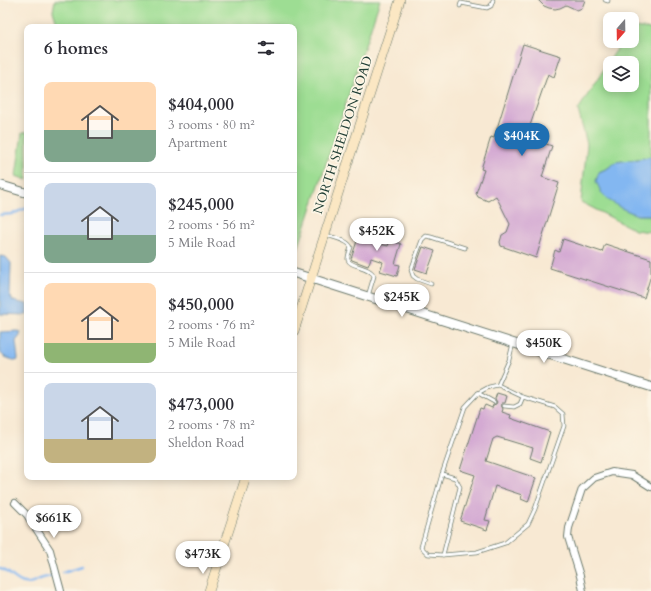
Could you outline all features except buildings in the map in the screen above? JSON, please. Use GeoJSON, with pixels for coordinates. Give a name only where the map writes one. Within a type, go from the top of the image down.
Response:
{"type":"FeatureCollection","features":[{"type":"Feature","properties":{"kind":"main road","name":"NORTH SHELDON ROAD"},"geometry":{"type":"LineString","coordinates":[[297,322],[400,0]]}},
{"type":"Feature","properties":{"kind":"main road"},"geometry":{"type":"LineString","coordinates":[[209,591],[245,480]]}},
{"type":"Feature","properties":{"kind":"street"},"geometry":{"type":"LineString","coordinates":[[0,185],[24,192]]}},
{"type":"Feature","properties":{"kind":"street"},"geometry":{"type":"LineString","coordinates":[[297,274],[651,388]]}},
{"type":"Feature","properties":{"kind":"street"},"geometry":{"type":"LineString","coordinates":[[583,591],[568,537],[569,528],[582,489],[594,478],[612,472],[632,475],[651,487]]}},
{"type":"Feature","properties":{"kind":"street"},"geometry":{"type":"LineString","coordinates":[[15,503],[27,515],[50,550],[61,591]]}},
{"type":"Feature","properties":{"kind":"lane"},"geometry":{"type":"LineString","coordinates":[[460,6],[461,3],[487,8],[491,6],[493,0]]}},
{"type":"Feature","properties":{"kind":"lane"},"geometry":{"type":"LineString","coordinates":[[605,0],[608,0]]}},
{"type":"Feature","properties":{"kind":"lane"},"geometry":{"type":"LineString","coordinates":[[325,235],[350,244],[351,247],[348,261],[373,273],[374,276],[368,296]]}},
{"type":"Feature","properties":{"kind":"lane"},"geometry":{"type":"LineString","coordinates":[[431,284],[417,279],[413,276],[411,270],[422,240],[426,236],[465,248]]}},
{"type":"Feature","properties":{"kind":"lane"},"geometry":{"type":"LineString","coordinates":[[498,385],[509,360],[513,343]]}},
{"type":"Feature","properties":{"kind":"lane"},"geometry":{"type":"LineString","coordinates":[[498,385],[523,397],[555,407],[563,414],[564,426],[536,509],[528,524],[505,543],[477,552],[443,555],[428,554],[421,547],[442,474],[465,407],[478,393],[489,387],[498,385]]}},
{"type":"Feature","properties":{"kind":"lane"},"geometry":{"type":"LineString","coordinates":[[478,393],[494,402]]}},
{"type":"Feature","properties":{"kind":"lane"},"geometry":{"type":"LineString","coordinates":[[504,406],[514,407],[520,404],[523,397]]}},
{"type":"Feature","properties":{"kind":"lane"},"geometry":{"type":"LineString","coordinates":[[442,474],[455,478],[460,487],[443,555]]}},
{"type":"Feature","properties":{"kind":"green space"},"geometry":{"type":"Polygon","coordinates":[[[55,0],[380,0],[297,252],[297,24],[57,24],[53,11],[55,0]]]}},
{"type":"Feature","properties":{"kind":"green space"},"geometry":{"type":"Polygon","coordinates":[[[639,28],[651,29],[651,155],[649,157],[616,162],[599,172],[637,215],[651,215],[651,232],[635,230],[581,202],[587,144],[578,110],[603,71],[603,92],[639,92],[639,56],[612,56],[618,48],[639,48],[639,28]]]}},
{"type":"Feature","properties":{"kind":"green space"},"geometry":{"type":"Polygon","coordinates":[[[22,133],[24,133],[24,179],[16,176],[22,133]]]}},
{"type":"Feature","properties":{"kind":"water"},"geometry":{"type":"Polygon","coordinates":[[[651,155],[651,215],[637,215],[621,208],[607,199],[601,192],[596,181],[599,172],[616,162],[649,157],[651,155]]]}},
{"type":"Feature","properties":{"kind":"water"},"geometry":{"type":"Polygon","coordinates":[[[0,256],[6,257],[11,263],[10,295],[13,301],[24,303],[24,315],[0,314],[0,256]]]}},
{"type":"Feature","properties":{"kind":"water"},"geometry":{"type":"Polygon","coordinates":[[[0,332],[21,332],[16,341],[17,361],[1,354],[0,332]]]}},
{"type":"Feature","properties":{"kind":"waterway"},"geometry":{"type":"LineString","coordinates":[[0,215],[12,214],[24,209]]}},
{"type":"Feature","properties":{"kind":"waterway"},"geometry":{"type":"LineString","coordinates":[[63,572],[82,566]]}},
{"type":"Feature","properties":{"kind":"waterway"},"geometry":{"type":"LineString","coordinates":[[0,569],[23,583],[32,582],[55,575]]}}]}
